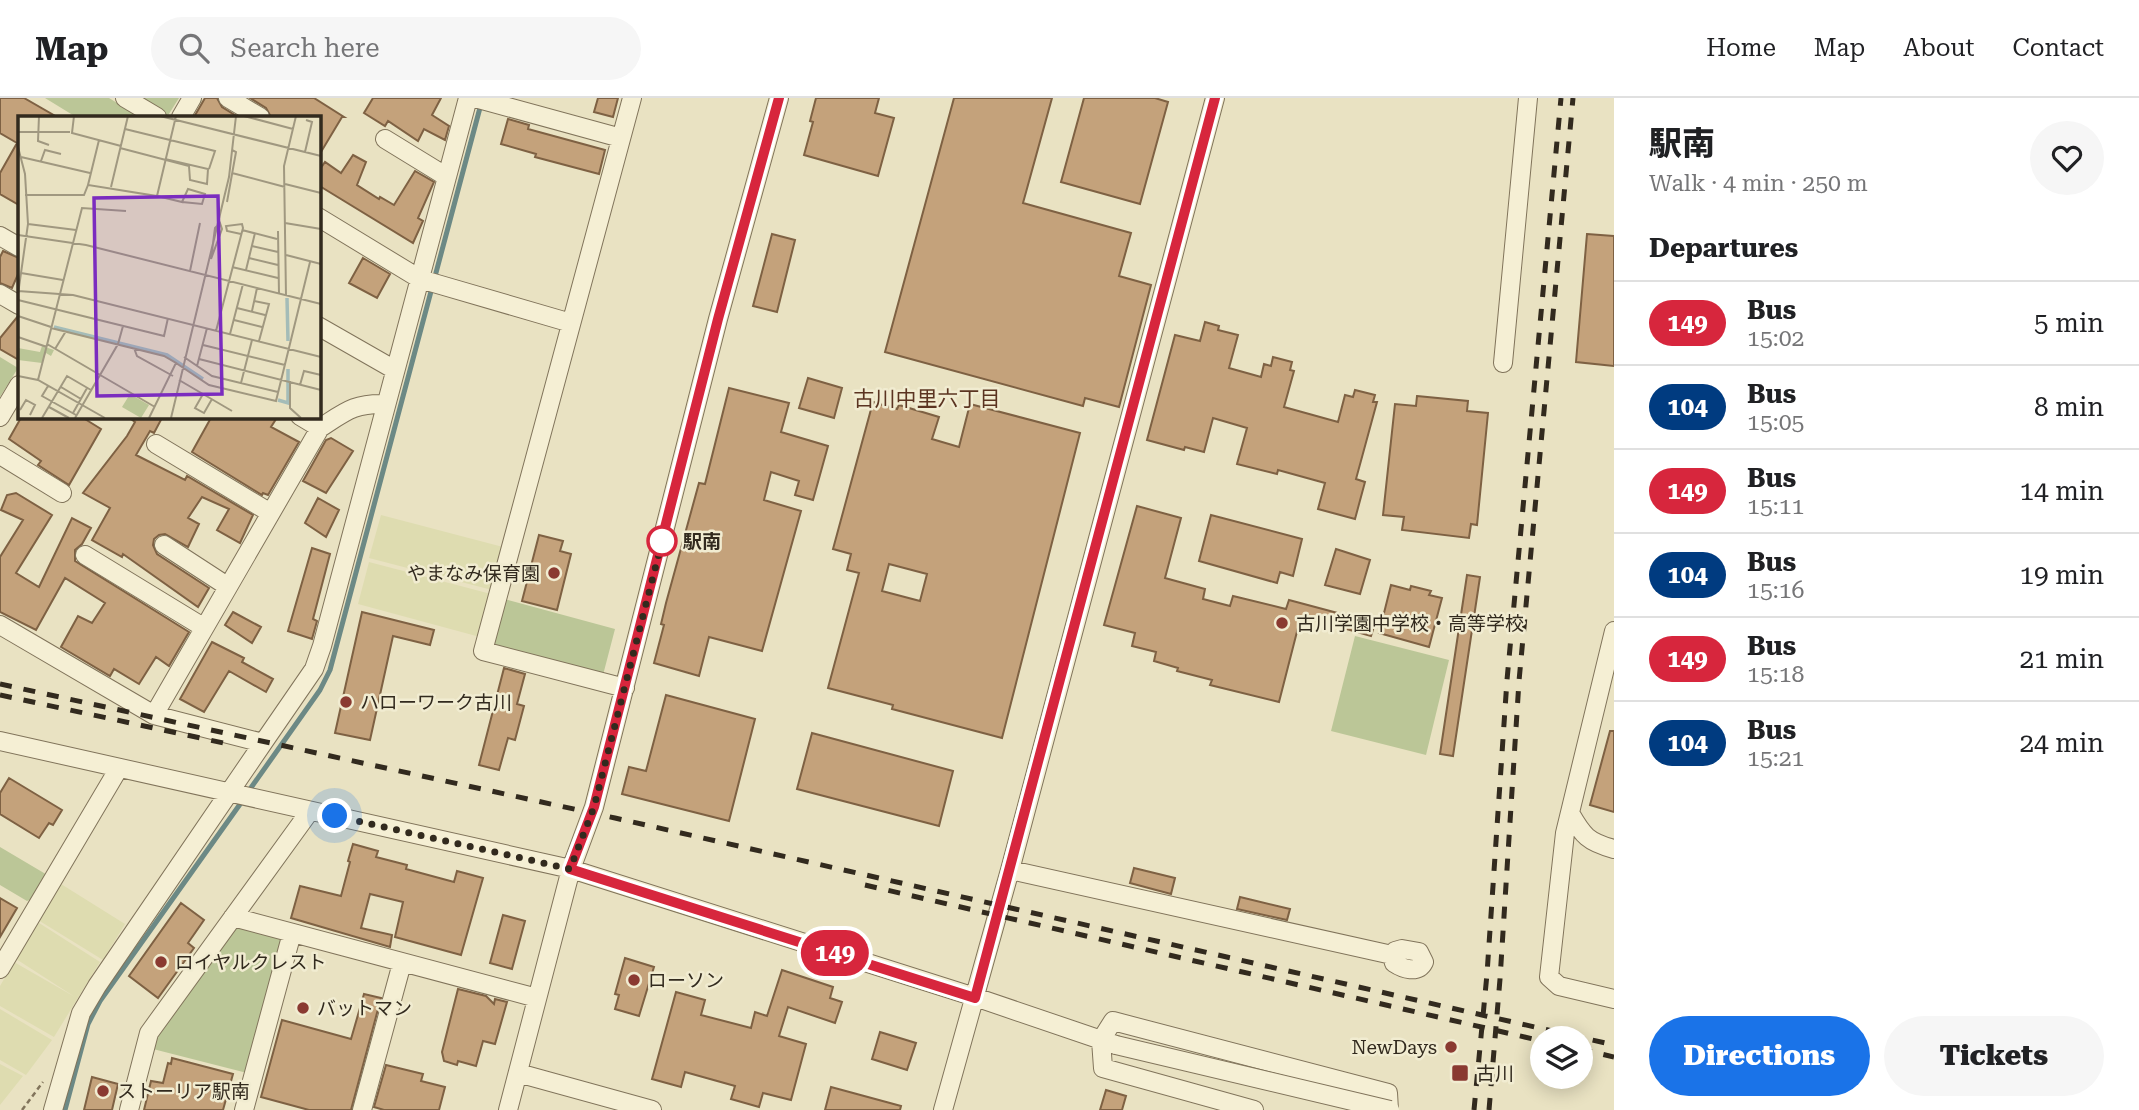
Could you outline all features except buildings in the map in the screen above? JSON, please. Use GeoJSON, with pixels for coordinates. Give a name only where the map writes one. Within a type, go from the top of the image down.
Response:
{"type":"FeatureCollection","features":[{"type":"Feature","properties":{"kind":"street"},"geometry":{"type":"LineString","coordinates":[[125,98],[154,116]]}},
{"type":"Feature","properties":{"kind":"street"},"geometry":{"type":"LineString","coordinates":[[182,116],[192,98]]}},
{"type":"Feature","properties":{"kind":"street"},"geometry":{"type":"LineString","coordinates":[[228,98],[258,116]]}},
{"type":"Feature","properties":{"kind":"street"},"geometry":{"type":"LineString","coordinates":[[52,1110],[71,1043],[86,1004],[240,795],[263,743],[314,669],[395,370],[428,282],[447,177],[468,98]]}},
{"type":"Feature","properties":{"kind":"street"},"geometry":{"type":"LineString","coordinates":[[625,688],[483,651],[632,98]]}},
{"type":"Feature","properties":{"kind":"street"},"geometry":{"type":"LineString","coordinates":[[508,1110],[570,869],[594,807],[718,319],[779,98]]}},
{"type":"Feature","properties":{"kind":"street"},"geometry":{"type":"LineString","coordinates":[[943,1110],[1010,870],[1215,98]]}},
{"type":"Feature","properties":{"kind":"street"},"geometry":{"type":"LineString","coordinates":[[1503,363],[1528,98]]}},
{"type":"Feature","properties":{"kind":"street"},"geometry":{"type":"LineString","coordinates":[[480,99],[621,138]]}},
{"type":"Feature","properties":{"kind":"street"},"geometry":{"type":"LineString","coordinates":[[385,139],[447,177]]}},
{"type":"Feature","properties":{"kind":"street"},"geometry":{"type":"LineString","coordinates":[[320,218],[428,282],[570,323]]}},
{"type":"Feature","properties":{"kind":"street"},"geometry":{"type":"LineString","coordinates":[[0,236],[18,246]]}},
{"type":"Feature","properties":{"kind":"street"},"geometry":{"type":"LineString","coordinates":[[0,294],[18,303]]}},
{"type":"Feature","properties":{"kind":"street"},"geometry":{"type":"LineString","coordinates":[[320,327],[395,370]]}},
{"type":"Feature","properties":{"kind":"street"},"geometry":{"type":"LineString","coordinates":[[0,417],[18,388]]}},
{"type":"Feature","properties":{"kind":"street"},"geometry":{"type":"LineString","coordinates":[[154,715],[320,428],[363,404],[385,404]]}},
{"type":"Feature","properties":{"kind":"street"},"geometry":{"type":"LineString","coordinates":[[303,418],[320,428]]}},
{"type":"Feature","properties":{"kind":"street"},"geometry":{"type":"LineString","coordinates":[[156,444],[269,512]]}},
{"type":"Feature","properties":{"kind":"street"},"geometry":{"type":"LineString","coordinates":[[0,455],[62,493]]}},
{"type":"Feature","properties":{"kind":"street"},"geometry":{"type":"LineString","coordinates":[[164,545],[228,586]]}},
{"type":"Feature","properties":{"kind":"street"},"geometry":{"type":"LineString","coordinates":[[85,555],[204,627]]}},
{"type":"Feature","properties":{"kind":"street"},"geometry":{"type":"LineString","coordinates":[[0,625],[154,715],[263,743]]}},
{"type":"Feature","properties":{"kind":"street"},"geometry":{"type":"LineString","coordinates":[[1614,631],[1564,833],[1549,977],[1559,986],[1614,999]]}},
{"type":"Feature","properties":{"kind":"street"},"geometry":{"type":"LineString","coordinates":[[0,741],[570,869],[1109,1043],[1389,1110]]}},
{"type":"Feature","properties":{"kind":"street"},"geometry":{"type":"LineString","coordinates":[[2,960],[118,768]]}},
{"type":"Feature","properties":{"kind":"street"},"geometry":{"type":"LineString","coordinates":[[129,1110],[149,1033],[310,811]]}},
{"type":"Feature","properties":{"kind":"street"},"geometry":{"type":"LineString","coordinates":[[1570,813],[1581,833],[1595,844],[1614,849]]}},
{"type":"Feature","properties":{"kind":"street"},"geometry":{"type":"LineString","coordinates":[[1010,870],[1392,955]]}},
{"type":"Feature","properties":{"kind":"street"},"geometry":{"type":"LineString","coordinates":[[233,917],[537,998]]}},
{"type":"Feature","properties":{"kind":"street"},"geometry":{"type":"LineString","coordinates":[[244,1110],[292,933]]}},
{"type":"Feature","properties":{"kind":"street"},"geometry":{"type":"LineString","coordinates":[[362,1110],[402,963]]}},
{"type":"Feature","properties":{"kind":"street"},"geometry":{"type":"LineString","coordinates":[[1109,1043],[1103,1068],[1194,1102],[1254,1110]]}},
{"type":"Feature","properties":{"kind":"street"},"geometry":{"type":"LineString","coordinates":[[517,1073],[652,1110]]}},
{"type":"Feature","properties":{"kind":"shaded area"},"geometry":{"type":"Polygon","coordinates":[[[381,515],[503,547],[492,590],[369,558],[381,515]]]}},
{"type":"Feature","properties":{"kind":"shaded area"},"geometry":{"type":"Polygon","coordinates":[[[369,562],[491,594],[480,637],[358,604],[369,562]]]}},
{"type":"Feature","properties":{"kind":"shaded area"},"geometry":{"type":"Polygon","coordinates":[[[61,884],[125,924],[103,960],[38,920],[61,884]]]}},
{"type":"Feature","properties":{"kind":"shaded area"},"geometry":{"type":"Polygon","coordinates":[[[36,921],[100,962],[54,1037],[0,1006],[0,986],[14,962],[75,997],[13,957],[36,921]]]}},
{"type":"Feature","properties":{"kind":"shaded area"},"geometry":{"type":"Polygon","coordinates":[[[0,1009],[52,1040],[26,1075],[0,1060],[0,1009]]]}},
{"type":"Feature","properties":{"kind":"shaded area"},"geometry":{"type":"Polygon","coordinates":[[[0,1064],[23,1076],[0,1105],[0,1064]]]}},
{"type":"Feature","properties":{"kind":"green space"},"geometry":{"type":"Polygon","coordinates":[[[45,98],[109,98],[138,116],[74,116],[45,98]]]}},
{"type":"Feature","properties":{"kind":"green space"},"geometry":{"type":"Polygon","coordinates":[[[136,98],[179,98],[165,116],[136,98]]]}},
{"type":"Feature","properties":{"kind":"green space"},"geometry":{"type":"Polygon","coordinates":[[[0,357],[18,368],[0,397],[0,357]]]}},
{"type":"Feature","properties":{"kind":"green space"},"geometry":{"type":"Polygon","coordinates":[[[504,599],[615,629],[603,675],[491,645],[504,599]]]}},
{"type":"Feature","properties":{"kind":"green space"},"geometry":{"type":"Polygon","coordinates":[[[1355,636],[1449,660],[1426,755],[1331,731],[1355,636]]]}},
{"type":"Feature","properties":{"kind":"green space"},"geometry":{"type":"Polygon","coordinates":[[[0,847],[49,876],[35,898],[27,901],[0,885],[0,847]]]}},
{"type":"Feature","properties":{"kind":"green space"},"geometry":{"type":"Polygon","coordinates":[[[231,925],[285,938],[251,1074],[153,1049],[154,1038],[231,925]]]}},
{"type":"Feature","properties":{"kind":"waterway"},"geometry":{"type":"LineString","coordinates":[[248,792],[320,690],[330,670],[481,104]]}},
{"type":"Feature","properties":{"kind":"waterway"},"geometry":{"type":"LineString","coordinates":[[65,1110],[88,1024],[100,1001],[243,800]]}},
{"type":"Feature","properties":{"kind":"railway"},"geometry":{"type":"LineString","coordinates":[[1474,1110],[1487,974],[1507,680],[1561,98]]}},
{"type":"Feature","properties":{"kind":"railway"},"geometry":{"type":"LineString","coordinates":[[1489,1110],[1519,681],[1573,98]]}},
{"type":"Feature","properties":{"kind":"railway"},"geometry":{"type":"LineString","coordinates":[[0,684],[615,818],[1614,1045]]}},
{"type":"Feature","properties":{"kind":"railway"},"geometry":{"type":"LineString","coordinates":[[0,695],[233,745]]}},
{"type":"Feature","properties":{"kind":"railway"},"geometry":{"type":"LineString","coordinates":[[865,885],[1530,1038]]}},
{"type":"Feature","properties":{"kind":"railway"},"geometry":{"type":"LineString","coordinates":[[1593,1052],[1614,1057]]}},
{"type":"Feature","properties":{"kind":"bus line","name":"149"},"geometry":{"type":"LineString","coordinates":[[779,98],[718,319],[594,807],[570,869],[975,998],[1215,98]]}},
{"type":"Feature","properties":{"kind":"place","name":"駅南"},"geometry":{"type":"Point","coordinates":[662,541]}},
{"type":"Feature","properties":{"kind":"place","name":"やまなみ保育園"},"geometry":{"type":"Point","coordinates":[554,573]}},
{"type":"Feature","properties":{"kind":"place","name":"古川学園中学校・高等学校"},"geometry":{"type":"Point","coordinates":[1282,623]}},
{"type":"Feature","properties":{"kind":"place","name":"ハローワーク古川"},"geometry":{"type":"Point","coordinates":[346,702]}},
{"type":"Feature","properties":{"kind":"place","name":"ロイヤルクレスト"},"geometry":{"type":"Point","coordinates":[161,962]}},
{"type":"Feature","properties":{"kind":"place","name":"ローソン"},"geometry":{"type":"Point","coordinates":[634,980]}},
{"type":"Feature","properties":{"kind":"place","name":"バットマン"},"geometry":{"type":"Point","coordinates":[303,1008]}},
{"type":"Feature","properties":{"kind":"place","name":"NewDays"},"geometry":{"type":"Point","coordinates":[1451,1047]}},
{"type":"Feature","properties":{"kind":"place","name":"古川"},"geometry":{"type":"Point","coordinates":[1460,1073]}},
{"type":"Feature","properties":{"kind":"place","name":"ストーリア駅南"},"geometry":{"type":"Point","coordinates":[103,1091]}},
{"type":"Feature","properties":{"kind":"district","name":"古川中里六丁目"},"geometry":{"type":"Point","coordinates":[927,399]}},
{"type":"Feature","properties":{"kind":"route"},"geometry":{"type":"LineString","coordinates":[[335,816],[570,869],[594,807],[665,530],[662,541]]}}]}
